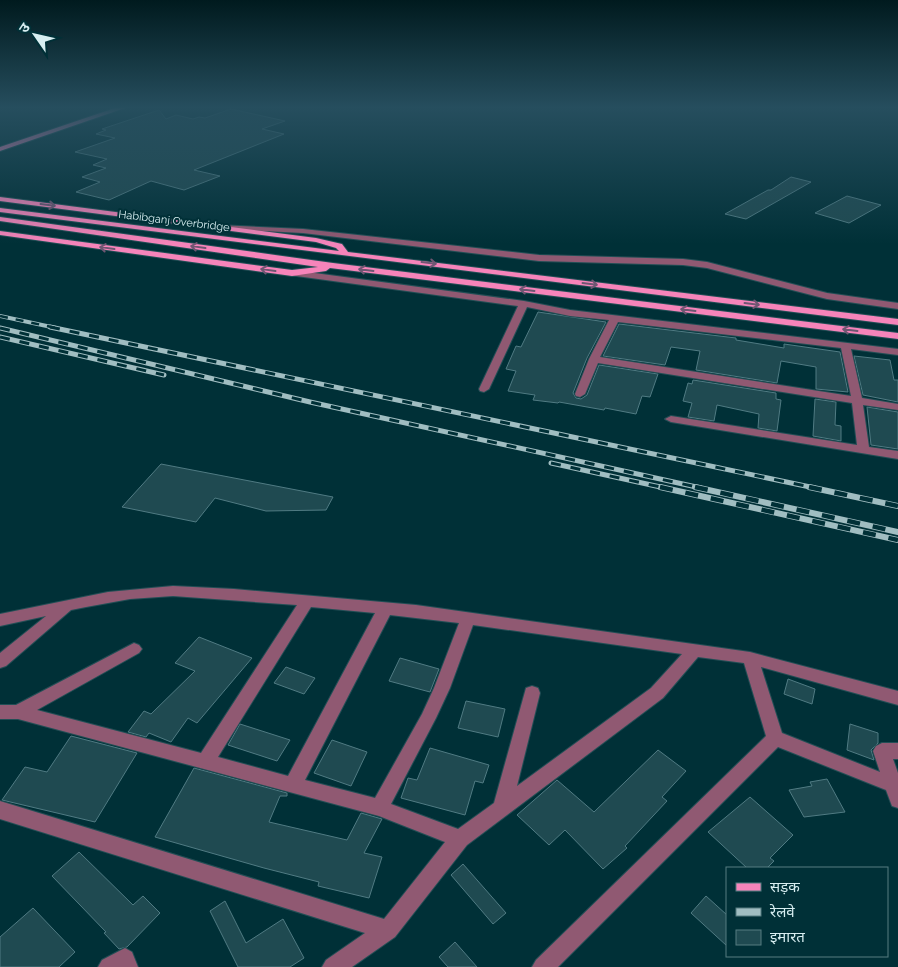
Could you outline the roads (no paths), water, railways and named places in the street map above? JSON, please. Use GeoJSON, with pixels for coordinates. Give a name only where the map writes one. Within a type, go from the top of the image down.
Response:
{"type":"FeatureCollection","features":[{"type":"Feature","properties":{"kind":"main road"},"geometry":{"type":"LineString","coordinates":[[0,198],[316,240],[339,246],[346,254],[333,266],[313,271],[292,273],[0,233]]}},
{"type":"Feature","properties":{"kind":"main road","name":"Habibganj Overbridge"},"geometry":{"type":"LineString","coordinates":[[0,210],[898,322]]}},
{"type":"Feature","properties":{"kind":"main road","name":"Habibganj Overbridge"},"geometry":{"type":"LineString","coordinates":[[0,219],[333,266],[898,336]]}},
{"type":"Feature","properties":{"kind":"street"},"geometry":{"type":"LineString","coordinates":[[219,227],[303,231],[539,258],[683,262],[707,265],[827,296],[898,306]]}},
{"type":"Feature","properties":{"kind":"street"},"geometry":{"type":"LineString","coordinates":[[292,273],[524,304],[562,312],[898,352]]}},
{"type":"Feature","properties":{"kind":"street"},"geometry":{"type":"LineString","coordinates":[[484,389],[524,304]]}},
{"type":"Feature","properties":{"kind":"street"},"geometry":{"type":"LineString","coordinates":[[580,394],[594,359],[615,317]]}},
{"type":"Feature","properties":{"kind":"street"},"geometry":{"type":"LineString","coordinates":[[845,345],[857,401],[864,450]]}},
{"type":"Feature","properties":{"kind":"street"},"geometry":{"type":"LineString","coordinates":[[594,359],[898,407]]}},
{"type":"Feature","properties":{"kind":"street"},"geometry":{"type":"LineString","coordinates":[[671,419],[898,455]]}},
{"type":"Feature","properties":{"kind":"street"},"geometry":{"type":"LineString","coordinates":[[0,620],[128,594],[172,591],[308,600],[416,611],[750,658],[898,698]]}},
{"type":"Feature","properties":{"kind":"street"},"geometry":{"type":"LineString","coordinates":[[206,761],[308,600]]}},
{"type":"Feature","properties":{"kind":"street"},"geometry":{"type":"LineString","coordinates":[[0,662],[66,607]]}},
{"type":"Feature","properties":{"kind":"street"},"geometry":{"type":"LineString","coordinates":[[293,785],[385,609]]}},
{"type":"Feature","properties":{"kind":"street"},"geometry":{"type":"LineString","coordinates":[[379,808],[428,718],[442,688],[468,618]]}},
{"type":"Feature","properties":{"kind":"street"},"geometry":{"type":"LineString","coordinates":[[9,712],[62,690],[134,649]]}},
{"type":"Feature","properties":{"kind":"street"},"geometry":{"type":"LineString","coordinates":[[333,967],[388,930],[460,839],[657,693],[695,650]]}},
{"type":"Feature","properties":{"kind":"street"},"geometry":{"type":"LineString","coordinates":[[750,658],[775,738],[896,793]]}},
{"type":"Feature","properties":{"kind":"street"},"geometry":{"type":"LineString","coordinates":[[502,808],[532,692]]}},
{"type":"Feature","properties":{"kind":"street"},"geometry":{"type":"LineString","coordinates":[[9,712],[206,761],[379,808],[460,839]]}},
{"type":"Feature","properties":{"kind":"street"},"geometry":{"type":"LineString","coordinates":[[543,967],[775,738]]}},
{"type":"Feature","properties":{"kind":"street"},"geometry":{"type":"LineString","coordinates":[[896,793],[882,751],[898,751]]}},
{"type":"Feature","properties":{"kind":"street"},"geometry":{"type":"LineString","coordinates":[[0,810],[388,930]]}},
{"type":"Feature","properties":{"kind":"street"},"geometry":{"type":"LineString","coordinates":[[109,967],[125,959],[127,967]]}},
{"type":"Feature","properties":{"kind":"railway"},"geometry":{"type":"LineString","coordinates":[[0,316],[56,328]]}},
{"type":"Feature","properties":{"kind":"railway"},"geometry":{"type":"LineString","coordinates":[[50,327],[815,488]]}},
{"type":"Feature","properties":{"kind":"railway"},"geometry":{"type":"LineString","coordinates":[[0,328],[310,402],[701,488]]}},
{"type":"Feature","properties":{"kind":"railway"},"geometry":{"type":"LineString","coordinates":[[0,337],[164,375]]}},
{"type":"Feature","properties":{"kind":"railway"},"geometry":{"type":"LineString","coordinates":[[551,463],[665,488]]}},
{"type":"Feature","properties":{"kind":"railway"},"geometry":{"type":"LineString","coordinates":[[660,487],[898,540]]}},
{"type":"Feature","properties":{"kind":"railway"},"geometry":{"type":"LineString","coordinates":[[695,487],[898,532]]}},
{"type":"Feature","properties":{"kind":"railway"},"geometry":{"type":"LineString","coordinates":[[809,487],[898,506]]}}]}
